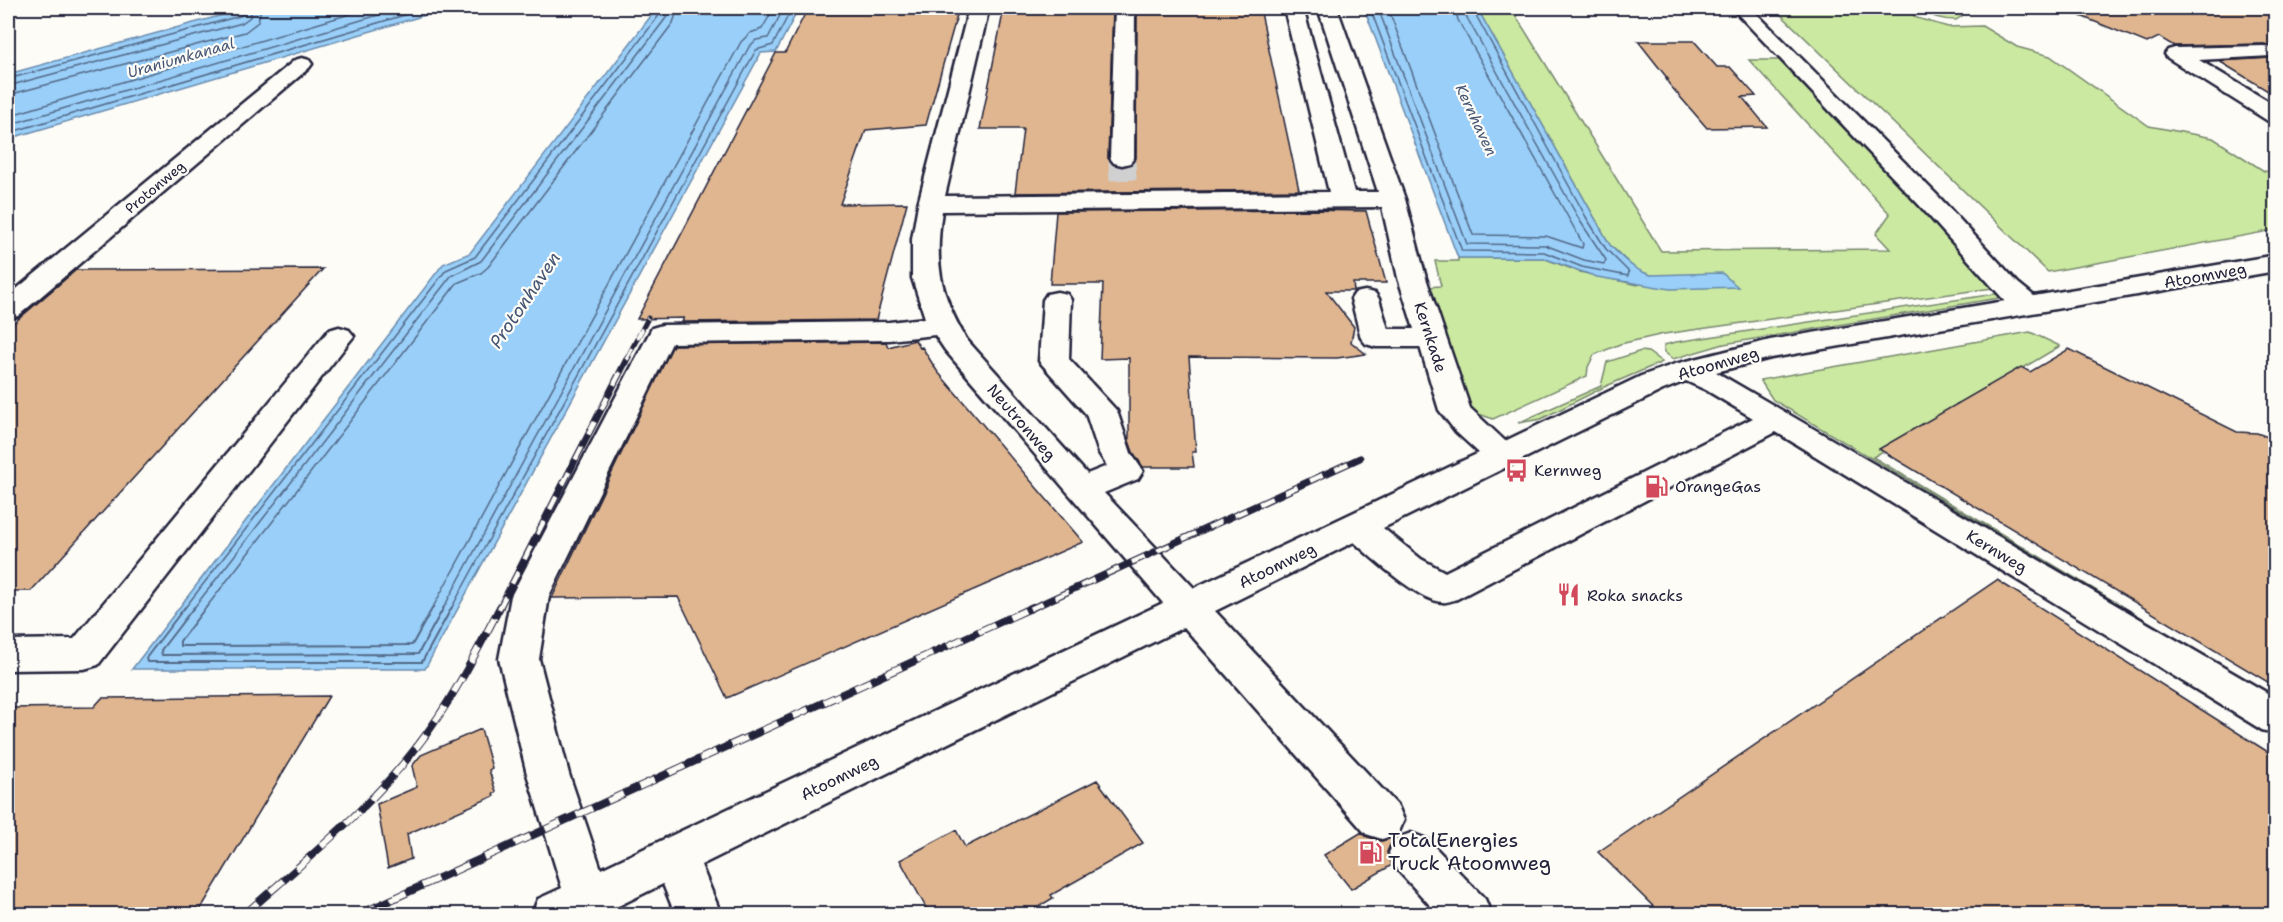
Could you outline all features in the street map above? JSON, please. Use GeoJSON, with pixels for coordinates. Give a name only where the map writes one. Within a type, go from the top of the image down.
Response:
{"type":"FeatureCollection","features":[{"type":"Feature","properties":{"kind":"street","name":"Neutronweg"},"geometry":{"type":"LineString","coordinates":[[979,8],[931,204],[925,239],[926,279],[944,325],[955,344],[1081,489],[1468,915]]}},
{"type":"Feature","properties":{"kind":"street"},"geometry":{"type":"LineString","coordinates":[[1123,180],[1125,8]]}},
{"type":"Feature","properties":{"kind":"street"},"geometry":{"type":"LineString","coordinates":[[1293,8],[1343,199]]}},
{"type":"Feature","properties":{"kind":"street","name":"Kernkade"},"geometry":{"type":"LineString","coordinates":[[1328,8],[1393,198],[1413,278],[1455,410],[1467,424],[1503,456]]}},
{"type":"Feature","properties":{"kind":"street"},"geometry":{"type":"LineString","coordinates":[[1741,8],[1930,202],[2008,290],[2028,305]]}},
{"type":"Feature","properties":{"kind":"street"},"geometry":{"type":"LineString","coordinates":[[2264,52],[2175,54],[2276,116]]}},
{"type":"Feature","properties":{"kind":"street","name":"Protonweg"},"geometry":{"type":"LineString","coordinates":[[8,310],[302,64]]}},
{"type":"Feature","properties":{"kind":"street"},"geometry":{"type":"LineString","coordinates":[[931,204],[1123,180],[1246,201],[1393,198]]}},
{"type":"Feature","properties":{"kind":"street","name":"Atoomweg"},"geometry":{"type":"LineString","coordinates":[[571,906],[1652,383],[1686,370],[1770,349],[2276,263]]}},
{"type":"Feature","properties":{"kind":"street"},"geometry":{"type":"LineString","coordinates":[[1365,299],[1376,338],[1432,338]]}},
{"type":"Feature","properties":{"kind":"street"},"geometry":{"type":"LineString","coordinates":[[1057,300],[1054,361],[1101,411],[1115,453],[1126,471],[1081,489]]}},
{"type":"Feature","properties":{"kind":"street"},"geometry":{"type":"LineString","coordinates":[[571,906],[548,774],[519,659],[530,596],[662,334],[890,331],[944,325]]}},
{"type":"Feature","properties":{"kind":"street"},"geometry":{"type":"LineString","coordinates":[[8,655],[84,654],[339,336]]}},
{"type":"Feature","properties":{"kind":"street","name":"Kernweg"},"geometry":{"type":"LineString","coordinates":[[1686,370],[1717,383],[2276,718]]}},
{"type":"Feature","properties":{"kind":"street"},"geometry":{"type":"LineString","coordinates":[[1357,526],[1408,568],[1444,589],[1776,419]]}},
{"type":"Feature","properties":{"kind":"street"},"geometry":{"type":"LineString","coordinates":[[675,856],[698,915]]}},
{"type":"Feature","properties":{"kind":"green space"},"geometry":{"type":"Polygon","coordinates":[[[1477,8],[1511,8],[1661,251],[1890,249],[1876,234],[1890,214],[1749,60],[1782,60],[2000,287],[1664,334],[1620,344],[1594,355],[1588,367],[1587,376],[1493,419],[1476,413],[1467,405],[1427,287],[1441,286],[1435,261],[1458,261],[1458,258],[1543,258],[1580,272],[1638,285],[1651,275],[1636,270],[1610,245],[1477,8]]]}},
{"type":"Feature","properties":{"kind":"green space"},"geometry":{"type":"Polygon","coordinates":[[[1774,8],[1903,8],[1917,18],[1948,27],[1982,26],[2017,47],[2050,56],[2149,126],[2213,138],[2264,171],[2275,172],[2275,230],[2048,272],[1774,8]]]}},
{"type":"Feature","properties":{"kind":"green space"},"geometry":{"type":"Polygon","coordinates":[[[1918,8],[1953,8],[1962,16],[1956,20],[1941,19],[1918,8]]]}},
{"type":"Feature","properties":{"kind":"green space"},"geometry":{"type":"Polygon","coordinates":[[[2008,292],[2011,296],[1724,344],[1673,359],[1664,352],[1664,345],[1676,342],[2008,292]]]}},
{"type":"Feature","properties":{"kind":"green space"},"geometry":{"type":"Polygon","coordinates":[[[2030,332],[2060,346],[1873,457],[2269,694],[1773,400],[1760,380],[2030,332]]]}},
{"type":"Feature","properties":{"kind":"green space"},"geometry":{"type":"Polygon","coordinates":[[[1641,351],[1648,352],[1662,362],[1604,387],[1541,419],[1518,423],[1601,386],[1607,362],[1641,351]]]}},
{"type":"Feature","properties":{"kind":"water","name":"Uraniumkanaal"},"geometry":{"type":"Polygon","coordinates":[[[248,8],[449,8],[8,139],[8,74],[248,8]]]}},
{"type":"Feature","properties":{"kind":"water","name":"Protonhaven"},"geometry":{"type":"Polygon","coordinates":[[[657,8],[799,8],[776,52],[761,53],[425,669],[132,669],[443,264],[470,253],[657,8]]]}},
{"type":"Feature","properties":{"kind":"water","name":"Kernhaven"},"geometry":{"type":"Polygon","coordinates":[[[1364,8],[1477,8],[1610,245],[1634,267],[1651,275],[1722,273],[1738,287],[1670,289],[1597,277],[1543,258],[1458,258],[1364,8]]]}},
{"type":"Feature","properties":{"kind":"building"},"geometry":{"type":"Polygon","coordinates":[[[808,8],[959,8],[926,125],[866,130],[840,204],[907,203],[876,320],[682,322],[684,318],[637,319],[776,53],[785,53],[808,8]]]}},
{"type":"Feature","properties":{"kind":"building"},"geometry":{"type":"Polygon","coordinates":[[[1004,8],[1113,8],[1108,158],[1112,164],[1121,167],[1131,165],[1136,158],[1137,8],[1260,8],[1299,190],[1015,193],[1023,129],[980,129],[1004,8]]]}},
{"type":"Feature","properties":{"kind":"building"},"geometry":{"type":"Polygon","coordinates":[[[2061,8],[2276,8],[2276,50],[2264,44],[2174,46],[2159,37],[2147,43],[2061,8]]]}},
{"type":"Feature","properties":{"kind":"building"},"geometry":{"type":"Polygon","coordinates":[[[1638,41],[1694,41],[1717,67],[1730,67],[1756,96],[1742,97],[1767,127],[1707,128],[1669,84],[1666,79],[1668,79],[1638,41]]]}},
{"type":"Feature","properties":{"kind":"building"},"geometry":{"type":"Polygon","coordinates":[[[2276,54],[2276,96],[2219,61],[2271,58],[2276,54]]]}},
{"type":"Feature","properties":{"kind":"building"},"geometry":{"type":"Polygon","coordinates":[[[1366,211],[1386,283],[1353,283],[1354,291],[1326,291],[1354,327],[1351,342],[1366,354],[1337,358],[1189,357],[1196,452],[1192,452],[1194,467],[1143,467],[1129,441],[1129,358],[1100,359],[1103,284],[1050,284],[1056,212],[1366,211]]]}},
{"type":"Feature","properties":{"kind":"building"},"geometry":{"type":"Polygon","coordinates":[[[323,269],[31,591],[8,591],[8,328],[76,270],[323,269]]]}},
{"type":"Feature","properties":{"kind":"building"},"geometry":{"type":"Polygon","coordinates":[[[915,340],[937,371],[1083,542],[727,698],[678,597],[552,598],[673,345],[886,342],[888,347],[915,340]]]}},
{"type":"Feature","properties":{"kind":"building"},"geometry":{"type":"Polygon","coordinates":[[[2069,349],[2237,432],[2257,433],[2276,440],[2276,687],[1879,449],[2021,367],[2030,372],[2069,349]]]}},
{"type":"Feature","properties":{"kind":"building"},"geometry":{"type":"Polygon","coordinates":[[[1997,580],[2276,757],[2276,915],[1662,915],[1598,852],[1997,580]]]}},
{"type":"Feature","properties":{"kind":"building"},"geometry":{"type":"Polygon","coordinates":[[[329,696],[197,915],[8,915],[8,708],[94,707],[102,698],[329,696]]]}},
{"type":"Feature","properties":{"kind":"building"},"geometry":{"type":"Polygon","coordinates":[[[481,729],[492,768],[489,770],[496,792],[494,796],[407,834],[411,859],[388,868],[377,804],[417,787],[412,766],[421,755],[481,729]]]}},
{"type":"Feature","properties":{"kind":"building"},"geometry":{"type":"Polygon","coordinates":[[[1097,780],[1143,843],[1051,895],[1053,898],[1025,915],[930,915],[900,860],[956,830],[965,847],[1097,780]]]}},
{"type":"Feature","properties":{"kind":"building"},"geometry":{"type":"Polygon","coordinates":[[[1362,832],[1365,836],[1381,841],[1393,838],[1387,852],[1392,865],[1351,889],[1324,855],[1362,832]]]}},
{"type":"Feature","properties":{"kind":"tunnel"},"geometry":{"type":"LineString","coordinates":[[1122,158],[1123,180]]}},
{"type":"Feature","properties":{"kind":"railway"},"geometry":{"type":"LineString","coordinates":[[627,358],[648,318]]}},
{"type":"Feature","properties":{"kind":"railway"},"geometry":{"type":"LineString","coordinates":[[499,609],[628,357]]}},
{"type":"Feature","properties":{"kind":"railway"},"geometry":{"type":"LineString","coordinates":[[1030,609],[1360,458]]}},
{"type":"Feature","properties":{"kind":"railway"},"geometry":{"type":"LineString","coordinates":[[245,914],[344,826],[412,753],[451,697],[500,607]]}},
{"type":"Feature","properties":{"kind":"railway"},"geometry":{"type":"LineString","coordinates":[[360,914],[1033,607]]}},
{"type":"Feature","properties":{"kind":"place","name":"Kernweg"},"geometry":{"type":"Point","coordinates":[1516,470]}},
{"type":"Feature","properties":{"kind":"place","name":"OrangeGas"},"geometry":{"type":"Point","coordinates":[1657,486]}},
{"type":"Feature","properties":{"kind":"place","name":"Roka snacks"},"geometry":{"type":"Point","coordinates":[1569,595]}},
{"type":"Feature","properties":{"kind":"place","name":"TotalEnergies Truck Atoomweg"},"geometry":{"type":"Point","coordinates":[1370,852]}}]}
